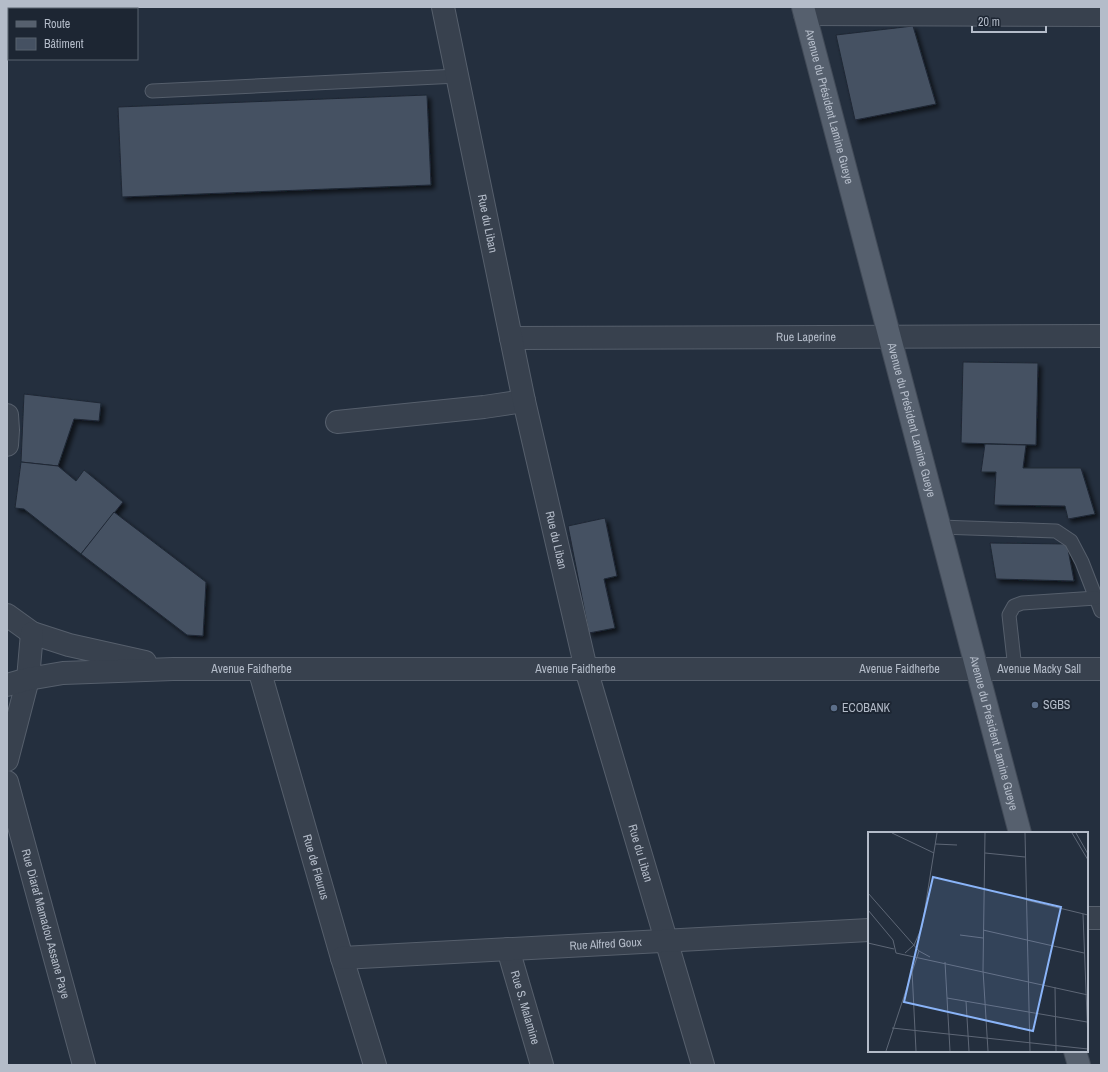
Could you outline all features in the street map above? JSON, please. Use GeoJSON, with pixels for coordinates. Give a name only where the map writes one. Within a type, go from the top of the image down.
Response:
{"type":"FeatureCollection","features":[{"type":"Feature","properties":{"kind":"main road","name":"Avenue du Président Lamine Gueye"},"geometry":{"type":"LineString","coordinates":[[804,11],[1020,832]]}},
{"type":"Feature","properties":{"kind":"main road"},"geometry":{"type":"LineString","coordinates":[[1075,1052],[1079,1065]]}},
{"type":"Feature","properties":{"kind":"street","name":"Rue du Liban"},"geometry":{"type":"LineString","coordinates":[[444,7],[524,401],[586,669],[703,1065]]}},
{"type":"Feature","properties":{"kind":"street"},"geometry":{"type":"LineString","coordinates":[[804,11],[1101,15]]}},
{"type":"Feature","properties":{"kind":"street","name":"Rue Laperine"},"geometry":{"type":"LineString","coordinates":[[511,338],[1101,336]]}},
{"type":"Feature","properties":{"kind":"street"},"geometry":{"type":"LineString","coordinates":[[337,422],[484,407],[524,401]]}},
{"type":"Feature","properties":{"kind":"street"},"geometry":{"type":"LineString","coordinates":[[7,415],[7,445]]}},
{"type":"Feature","properties":{"kind":"street","name":"Avenue Faidherbe"},"geometry":{"type":"LineString","coordinates":[[7,615],[32,633],[69,645],[173,669]]}},
{"type":"Feature","properties":{"kind":"street"},"geometry":{"type":"LineString","coordinates":[[7,760],[28,679],[32,633]]}},
{"type":"Feature","properties":{"kind":"street","name":"Avenue Faidherbe"},"geometry":{"type":"LineString","coordinates":[[7,685],[63,672],[173,669],[977,669]]}},
{"type":"Feature","properties":{"kind":"street","name":"Rue de Fleurus"},"geometry":{"type":"LineString","coordinates":[[259,669],[374,1065]]}},
{"type":"Feature","properties":{"kind":"street","name":"Avenue Macky Sall"},"geometry":{"type":"LineString","coordinates":[[977,669],[1101,669]]}},
{"type":"Feature","properties":{"kind":"street","name":"Rue Diaraf Mamadou Assane Paye"},"geometry":{"type":"LineString","coordinates":[[7,782],[84,1065]]}},
{"type":"Feature","properties":{"kind":"street"},"geometry":{"type":"LineString","coordinates":[[1088,918],[1101,918]]}},
{"type":"Feature","properties":{"kind":"street","name":"Rue Alfred Goux"},"geometry":{"type":"LineString","coordinates":[[342,958],[868,930]]}},
{"type":"Feature","properties":{"kind":"street","name":"Rue S. Malamine"},"geometry":{"type":"LineString","coordinates":[[508,949],[542,1065]]}},
{"type":"Feature","properties":{"kind":"lane"},"geometry":{"type":"LineString","coordinates":[[152,91],[458,76]]}},
{"type":"Feature","properties":{"kind":"lane"},"geometry":{"type":"LineString","coordinates":[[940,527],[1056,531],[1071,541],[1082,562],[1101,611]]}},
{"type":"Feature","properties":{"kind":"lane"},"geometry":{"type":"LineString","coordinates":[[1015,669],[1009,615],[1014,606],[1022,603],[1096,598]]}},
{"type":"Feature","properties":{"kind":"building"},"geometry":{"type":"Polygon","coordinates":[[[913,26],[936,104],[855,120],[836,35],[913,26]]]}},
{"type":"Feature","properties":{"kind":"building"},"geometry":{"type":"Polygon","coordinates":[[[427,95],[431,185],[122,197],[118,107],[427,95]]]}},
{"type":"Feature","properties":{"kind":"building"},"geometry":{"type":"Polygon","coordinates":[[[963,362],[1038,363],[1036,445],[961,443],[963,362]]]}},
{"type":"Feature","properties":{"kind":"building"},"geometry":{"type":"Polygon","coordinates":[[[24,394],[101,403],[99,421],[74,419],[58,466],[21,462],[24,394]]]}},
{"type":"Feature","properties":{"kind":"building"},"geometry":{"type":"Polygon","coordinates":[[[985,444],[1026,445],[1023,468],[1081,468],[1095,514],[1068,519],[1065,506],[994,505],[996,472],[981,472],[985,444]]]}},
{"type":"Feature","properties":{"kind":"building"},"geometry":{"type":"Polygon","coordinates":[[[21,462],[58,466],[76,481],[84,470],[123,502],[81,554],[24,509],[15,508],[21,462]]]}},
{"type":"Feature","properties":{"kind":"building"},"geometry":{"type":"Polygon","coordinates":[[[114,512],[206,582],[203,636],[187,635],[81,554],[114,512]]]}},
{"type":"Feature","properties":{"kind":"building"},"geometry":{"type":"Polygon","coordinates":[[[605,518],[617,576],[604,579],[615,628],[589,633],[568,526],[605,518]]]}},
{"type":"Feature","properties":{"kind":"building"},"geometry":{"type":"Polygon","coordinates":[[[990,543],[1067,544],[1074,581],[996,579],[990,543]]]}},
{"type":"Feature","properties":{"kind":"place","name":"SGBS"},"geometry":{"type":"Point","coordinates":[1035,705]}},
{"type":"Feature","properties":{"kind":"place","name":"ECOBANK"},"geometry":{"type":"Point","coordinates":[834,708]}}]}
